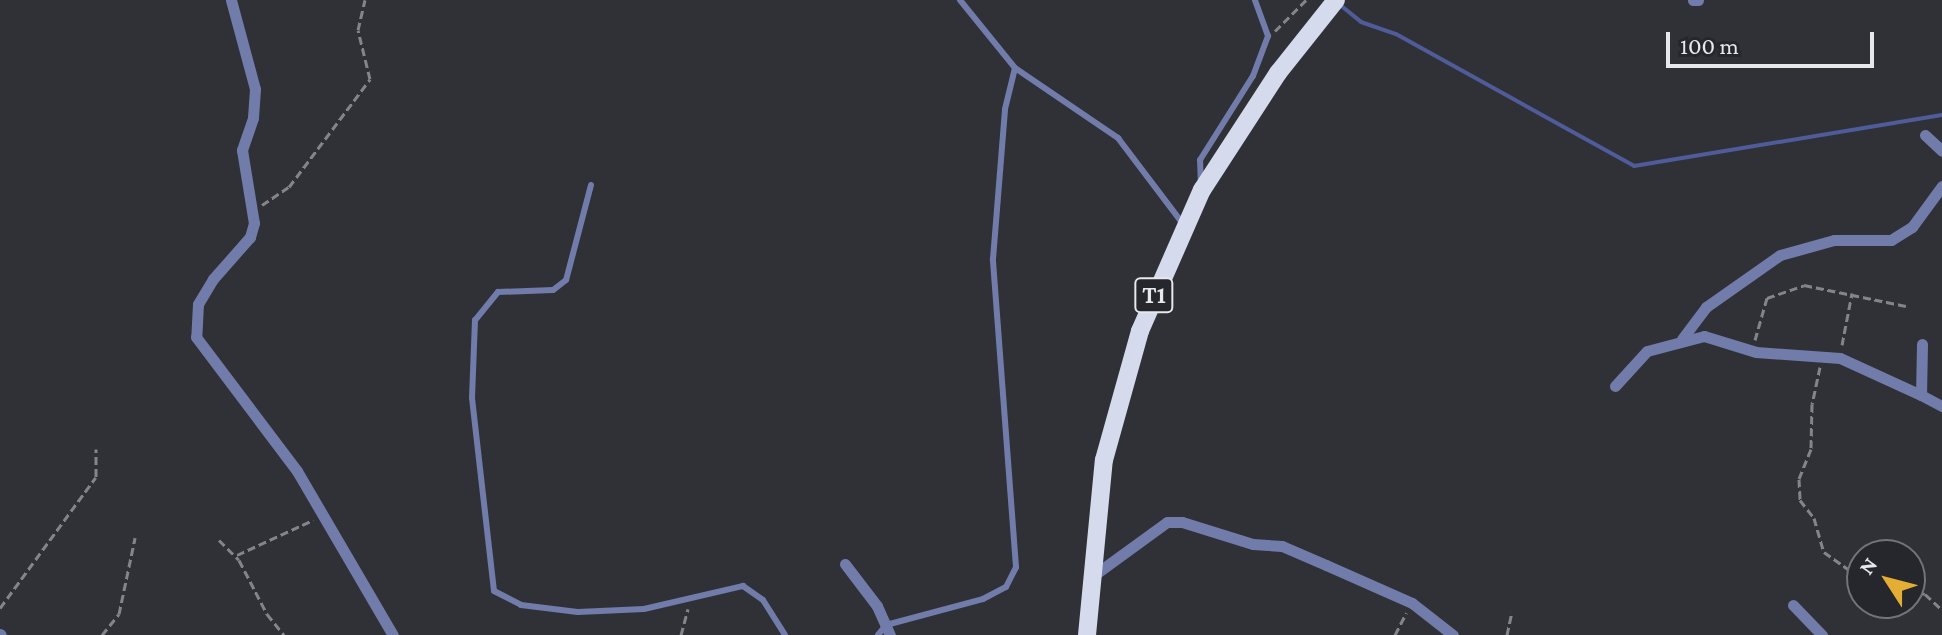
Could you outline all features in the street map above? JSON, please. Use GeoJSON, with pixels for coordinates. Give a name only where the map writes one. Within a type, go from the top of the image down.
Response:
{"type":"FeatureCollection","features":[{"type":"Feature","properties":{"kind":"highway","name":"T1"},"geometry":{"type":"LineString","coordinates":[[1087,635],[1090,578],[1104,460],[1140,331],[1183,224],[1202,190],[1278,73],[1336,0]]}},
{"type":"Feature","properties":{"kind":"street"},"geometry":{"type":"LineString","coordinates":[[231,0],[255,89],[253,118],[242,150],[255,209],[250,237],[213,279],[198,304],[196,337],[324,515],[393,635]]}},
{"type":"Feature","properties":{"kind":"street"},"geometry":{"type":"LineString","coordinates":[[1925,135],[1942,151]]}},
{"type":"Feature","properties":{"kind":"street"},"geometry":{"type":"LineString","coordinates":[[1682,339],[1706,307],[1780,255],[1834,240],[1891,240],[1912,227],[1942,186]]}},
{"type":"Feature","properties":{"kind":"street"},"geometry":{"type":"LineString","coordinates":[[1615,386],[1647,351],[1682,339],[1713,337],[1756,352],[1822,354],[1840,358],[1942,406]]}},
{"type":"Feature","properties":{"kind":"street"},"geometry":{"type":"LineString","coordinates":[[1921,395],[1922,344]]}},
{"type":"Feature","properties":{"kind":"street"},"geometry":{"type":"LineString","coordinates":[[1090,578],[1167,522],[1182,522],[1253,544],[1282,546],[1412,603],[1453,635]]}},
{"type":"Feature","properties":{"kind":"street"},"geometry":{"type":"LineString","coordinates":[[845,564],[885,632]]}},
{"type":"Feature","properties":{"kind":"street"},"geometry":{"type":"LineString","coordinates":[[1793,605],[1822,635]]}},
{"type":"Feature","properties":{"kind":"lane"},"geometry":{"type":"LineString","coordinates":[[960,0],[1015,68],[1118,138],[1183,224]]}},
{"type":"Feature","properties":{"kind":"lane"},"geometry":{"type":"LineString","coordinates":[[1202,190],[1200,160],[1253,76],[1268,36],[1255,0]]}},
{"type":"Feature","properties":{"kind":"lane"},"geometry":{"type":"LineString","coordinates":[[885,632],[983,599],[1006,587],[1016,567],[993,259],[1005,109],[1015,68]]}},
{"type":"Feature","properties":{"kind":"lane"},"geometry":{"type":"LineString","coordinates":[[591,185],[566,280],[553,290],[498,292],[475,320],[472,398],[488,512],[489,575],[494,591],[508,601],[547,610],[644,609],[743,586],[763,600],[785,635]]}},
{"type":"Feature","properties":{"kind":"path"},"geometry":{"type":"LineString","coordinates":[[255,209],[289,187],[370,79],[358,30],[365,0]]}},
{"type":"Feature","properties":{"kind":"path"},"geometry":{"type":"LineString","coordinates":[[1268,36],[1288,22],[1306,0]]}},
{"type":"Feature","properties":{"kind":"path"},"geometry":{"type":"LineString","coordinates":[[1756,352],[1769,297],[1807,284],[1906,306]]}},
{"type":"Feature","properties":{"kind":"path"},"geometry":{"type":"LineString","coordinates":[[1840,358],[1852,293]]}},
{"type":"Feature","properties":{"kind":"path"},"geometry":{"type":"LineString","coordinates":[[1822,354],[1812,404],[1811,449],[1801,467],[1800,500],[1814,518],[1824,552],[1846,568]]}},
{"type":"Feature","properties":{"kind":"path"},"geometry":{"type":"LineString","coordinates":[[0,608],[96,477],[96,449]]}},
{"type":"Feature","properties":{"kind":"path"},"geometry":{"type":"LineString","coordinates":[[235,555],[324,515]]}},
{"type":"Feature","properties":{"kind":"path"},"geometry":{"type":"LineString","coordinates":[[102,635],[119,614],[135,538]]}},
{"type":"Feature","properties":{"kind":"path"},"geometry":{"type":"LineString","coordinates":[[219,540],[235,555],[284,635]]}},
{"type":"Feature","properties":{"kind":"path"},"geometry":{"type":"LineString","coordinates":[[1926,595],[1942,610]]}},
{"type":"Feature","properties":{"kind":"path"},"geometry":{"type":"LineString","coordinates":[[681,635],[692,598]]}},
{"type":"Feature","properties":{"kind":"path"},"geometry":{"type":"LineString","coordinates":[[1395,635],[1412,603]]}},
{"type":"Feature","properties":{"kind":"path"},"geometry":{"type":"LineString","coordinates":[[1507,635],[1512,612]]}},
{"type":"Feature","properties":{"kind":"waterway"},"geometry":{"type":"LineString","coordinates":[[1339,4],[1361,22],[1396,34],[1634,166],[1942,115]]}}]}
